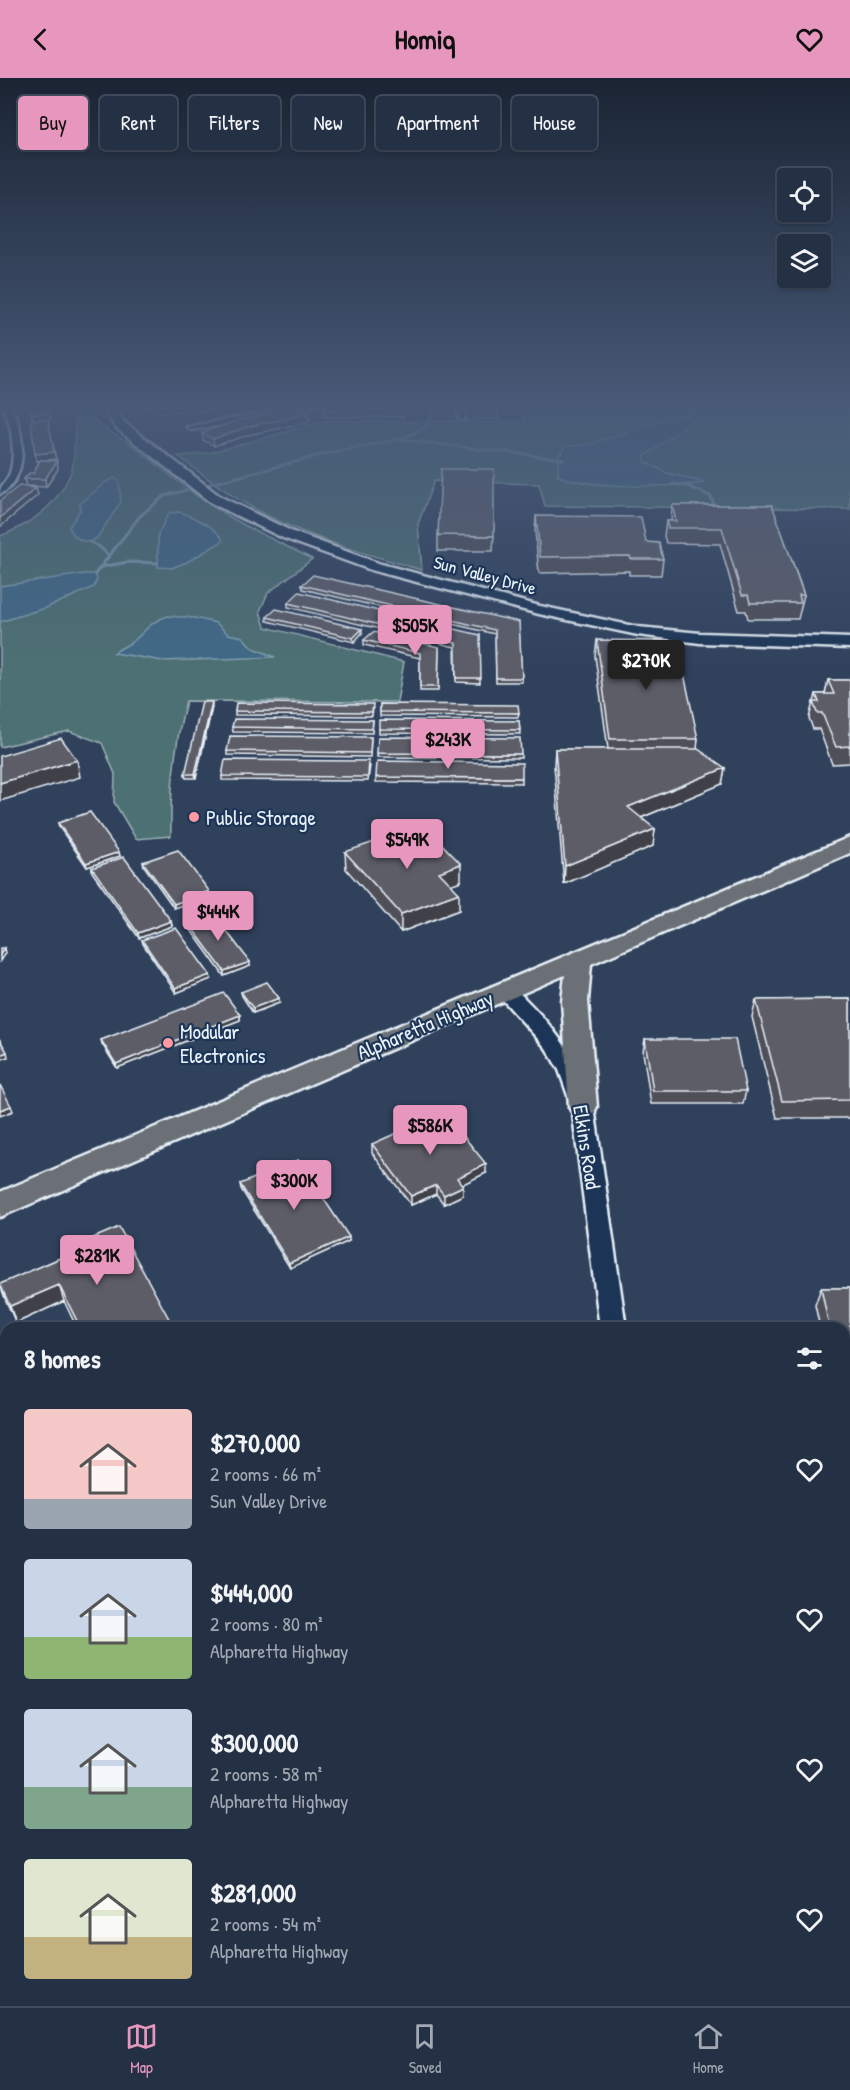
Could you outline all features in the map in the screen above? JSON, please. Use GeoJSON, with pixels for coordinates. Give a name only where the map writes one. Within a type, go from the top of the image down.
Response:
{"type":"FeatureCollection","features":[{"type":"Feature","properties":{"kind":"highway","name":"Alpharetta Highway"},"geometry":{"type":"LineString","coordinates":[[0,1205],[850,844]]}},
{"type":"Feature","properties":{"kind":"highway"},"geometry":{"type":"LineString","coordinates":[[579,959],[575,1001],[583,1107]]}},
{"type":"Feature","properties":{"kind":"street","name":"Sun Valley Drive"},"geometry":{"type":"LineString","coordinates":[[212,496],[230,508],[307,543],[376,567],[539,610],[638,631],[700,638],[850,643]]}},
{"type":"Feature","properties":{"kind":"street","name":"Elkins Road"},"geometry":{"type":"LineString","coordinates":[[505,991],[547,1032],[563,1054],[574,1077],[583,1107],[611,1322]]}},
{"type":"Feature","properties":{"kind":"green space"},"geometry":{"type":"Polygon","coordinates":[[[57,496],[198,496],[240,523],[312,559],[268,593],[260,611],[265,627],[404,662],[397,702],[186,701],[178,735],[174,768],[171,836],[136,839],[114,802],[115,774],[102,743],[69,731],[0,747],[0,536],[23,526],[51,504],[57,496]]]}},
{"type":"Feature","properties":{"kind":"green space"},"geometry":{"type":"Polygon","coordinates":[[[234,496],[428,496],[418,524],[422,570],[342,546],[304,532],[254,509],[234,496]]]}},
{"type":"Feature","properties":{"kind":"green space"},"geometry":{"type":"Polygon","coordinates":[[[542,496],[850,496],[850,509],[545,506],[542,496]]]}},
{"type":"Feature","properties":{"kind":"water"},"geometry":{"type":"Polygon","coordinates":[[[89,496],[120,496],[121,502],[97,538],[90,542],[80,540],[69,527],[80,510],[80,504],[89,496]]]}},
{"type":"Feature","properties":{"kind":"water"},"geometry":{"type":"Polygon","coordinates":[[[180,512],[211,527],[223,541],[172,568],[158,567],[158,534],[169,513],[180,512]]]}},
{"type":"Feature","properties":{"kind":"water"},"geometry":{"type":"Polygon","coordinates":[[[95,574],[97,579],[94,587],[48,607],[0,622],[0,586],[95,574]]]}},
{"type":"Feature","properties":{"kind":"water"},"geometry":{"type":"Polygon","coordinates":[[[168,616],[195,618],[216,623],[228,634],[243,637],[251,647],[275,657],[163,661],[114,653],[133,641],[154,622],[168,616]]]}},
{"type":"Feature","properties":{"kind":"building"},"geometry":{"type":"Polygon","coordinates":[[[6,496],[26,496],[0,518],[0,501],[6,496]]]}},
{"type":"Feature","properties":{"kind":"building"},"geometry":{"type":"Polygon","coordinates":[[[440,496],[494,496],[494,536],[438,535],[440,496]]]}},
{"type":"Feature","properties":{"kind":"building"},"geometry":{"type":"Polygon","coordinates":[[[672,505],[772,505],[804,595],[799,595],[801,603],[750,603],[748,595],[742,595],[722,528],[668,528],[666,521],[676,521],[672,505]]]}},
{"type":"Feature","properties":{"kind":"building"},"geometry":{"type":"Polygon","coordinates":[[[536,516],[641,517],[646,542],[659,543],[663,559],[631,559],[630,556],[540,557],[536,516]]]}},
{"type":"Feature","properties":{"kind":"building"},"geometry":{"type":"Polygon","coordinates":[[[313,575],[519,622],[522,678],[496,678],[495,630],[302,585],[313,575]]]}},
{"type":"Feature","properties":{"kind":"building"},"geometry":{"type":"Polygon","coordinates":[[[299,592],[480,635],[481,678],[456,678],[456,643],[288,603],[299,592]]]}},
{"type":"Feature","properties":{"kind":"building"},"geometry":{"type":"Polygon","coordinates":[[[276,609],[362,629],[353,638],[267,617],[276,609]]]}},
{"type":"Feature","properties":{"kind":"building"},"geometry":{"type":"Polygon","coordinates":[[[373,632],[439,647],[438,687],[420,687],[420,653],[364,640],[373,632]]]}},
{"type":"Feature","properties":{"kind":"building"},"geometry":{"type":"Polygon","coordinates":[[[597,640],[677,641],[698,739],[610,739],[597,640]]]}},
{"type":"Feature","properties":{"kind":"building"},"geometry":{"type":"Polygon","coordinates":[[[828,680],[850,680],[850,746],[836,747],[822,713],[817,713],[813,702],[819,702],[816,694],[834,694],[828,680]]]}},
{"type":"Feature","properties":{"kind":"building"},"geometry":{"type":"Polygon","coordinates":[[[202,702],[212,702],[195,774],[185,774],[202,702]]]}},
{"type":"Feature","properties":{"kind":"building"},"geometry":{"type":"Polygon","coordinates":[[[236,703],[373,704],[372,712],[235,711],[236,703]]]}},
{"type":"Feature","properties":{"kind":"building"},"geometry":{"type":"Polygon","coordinates":[[[380,704],[518,705],[519,713],[380,712],[380,704]]]}},
{"type":"Feature","properties":{"kind":"building"},"geometry":{"type":"Polygon","coordinates":[[[234,719],[373,720],[372,729],[232,727],[234,719]]]}},
{"type":"Feature","properties":{"kind":"building"},"geometry":{"type":"Polygon","coordinates":[[[379,720],[519,721],[520,730],[379,729],[379,720]]]}},
{"type":"Feature","properties":{"kind":"building"},"geometry":{"type":"Polygon","coordinates":[[[230,736],[371,737],[370,753],[227,751],[230,736]]]}},
{"type":"Feature","properties":{"kind":"building"},"geometry":{"type":"Polygon","coordinates":[[[378,737],[520,738],[521,754],[377,753],[378,737]]]}},
{"type":"Feature","properties":{"kind":"building"},"geometry":{"type":"Polygon","coordinates":[[[61,738],[77,760],[0,783],[0,756],[61,738]]]}},
{"type":"Feature","properties":{"kind":"building"},"geometry":{"type":"Polygon","coordinates":[[[555,749],[698,749],[725,768],[628,807],[655,829],[565,866],[555,749]]]}},
{"type":"Feature","properties":{"kind":"building"},"geometry":{"type":"Polygon","coordinates":[[[225,760],[369,761],[368,777],[222,776],[225,760]]]}},
{"type":"Feature","properties":{"kind":"building"},"geometry":{"type":"Polygon","coordinates":[[[377,761],[522,763],[522,778],[376,777],[377,761]]]}},
{"type":"Feature","properties":{"kind":"building"},"geometry":{"type":"Polygon","coordinates":[[[90,812],[119,852],[86,863],[58,823],[90,812]]]}},
{"type":"Feature","properties":{"kind":"building"},"geometry":{"type":"Polygon","coordinates":[[[403,832],[414,844],[435,837],[461,864],[439,872],[459,893],[401,914],[345,852],[403,832]]]}},
{"type":"Feature","properties":{"kind":"building"},"geometry":{"type":"Polygon","coordinates":[[[178,850],[209,891],[174,904],[143,862],[178,850]]]}},
{"type":"Feature","properties":{"kind":"building"},"geometry":{"type":"Polygon","coordinates":[[[124,857],[171,921],[138,933],[92,868],[124,857]]]}},
{"type":"Feature","properties":{"kind":"building"},"geometry":{"type":"Polygon","coordinates":[[[212,912],[250,962],[224,971],[187,921],[212,912]]]}},
{"type":"Feature","properties":{"kind":"building"},"geometry":{"type":"Polygon","coordinates":[[[176,928],[210,975],[175,988],[142,940],[176,928]]]}},
{"type":"Feature","properties":{"kind":"building"},"geometry":{"type":"Polygon","coordinates":[[[267,982],[279,998],[253,1008],[241,992],[267,982]]]}},
{"type":"Feature","properties":{"kind":"building"},"geometry":{"type":"Polygon","coordinates":[[[224,993],[240,1015],[116,1064],[101,1040],[224,993]]]}},
{"type":"Feature","properties":{"kind":"building"},"geometry":{"type":"Polygon","coordinates":[[[850,999],[850,1100],[782,1101],[756,1000],[850,999]]]}},
{"type":"Feature","properties":{"kind":"building"},"geometry":{"type":"Polygon","coordinates":[[[645,1039],[735,1039],[746,1091],[653,1091],[645,1039]]]}},
{"type":"Feature","properties":{"kind":"building"},"geometry":{"type":"Polygon","coordinates":[[[0,1040],[7,1052],[0,1055],[0,1040]]]}},
{"type":"Feature","properties":{"kind":"building"},"geometry":{"type":"Polygon","coordinates":[[[0,1085],[11,1106],[0,1110],[0,1085]]]}},
{"type":"Feature","properties":{"kind":"building"},"geometry":{"type":"Polygon","coordinates":[[[435,1116],[448,1117],[486,1164],[457,1178],[463,1186],[444,1195],[436,1185],[411,1196],[372,1144],[435,1116]]]}},
{"type":"Feature","properties":{"kind":"building"},"geometry":{"type":"Polygon","coordinates":[[[298,1160],[349,1237],[289,1263],[240,1184],[298,1160]]]}},
{"type":"Feature","properties":{"kind":"building"},"geometry":{"type":"Polygon","coordinates":[[[119,1227],[171,1322],[78,1322],[59,1285],[10,1306],[0,1284],[72,1253],[70,1248],[119,1227]]]}},
{"type":"Feature","properties":{"kind":"building"},"geometry":{"type":"Polygon","coordinates":[[[821,1288],[850,1288],[850,1322],[828,1322],[821,1288]]]}},
{"type":"Feature","properties":{"kind":"waterway"},"geometry":{"type":"LineString","coordinates":[[109,556],[140,516],[164,496]]}},
{"type":"Feature","properties":{"kind":"waterway"},"geometry":{"type":"LineString","coordinates":[[710,496],[717,511]]}},
{"type":"Feature","properties":{"kind":"waterway"},"geometry":{"type":"LineString","coordinates":[[90,542],[100,547],[109,556]]}},
{"type":"Feature","properties":{"kind":"waterway"},"geometry":{"type":"LineString","coordinates":[[95,574],[109,556]]}},
{"type":"Feature","properties":{"kind":"waterway"},"geometry":{"type":"LineString","coordinates":[[101,567],[128,562],[157,563]]}},
{"type":"Feature","properties":{"kind":"place","name":"Public Storage"},"geometry":{"type":"Point","coordinates":[194,817]}},
{"type":"Feature","properties":{"kind":"place","name":"Modular Electronics"},"geometry":{"type":"Point","coordinates":[168,1043]}}]}
